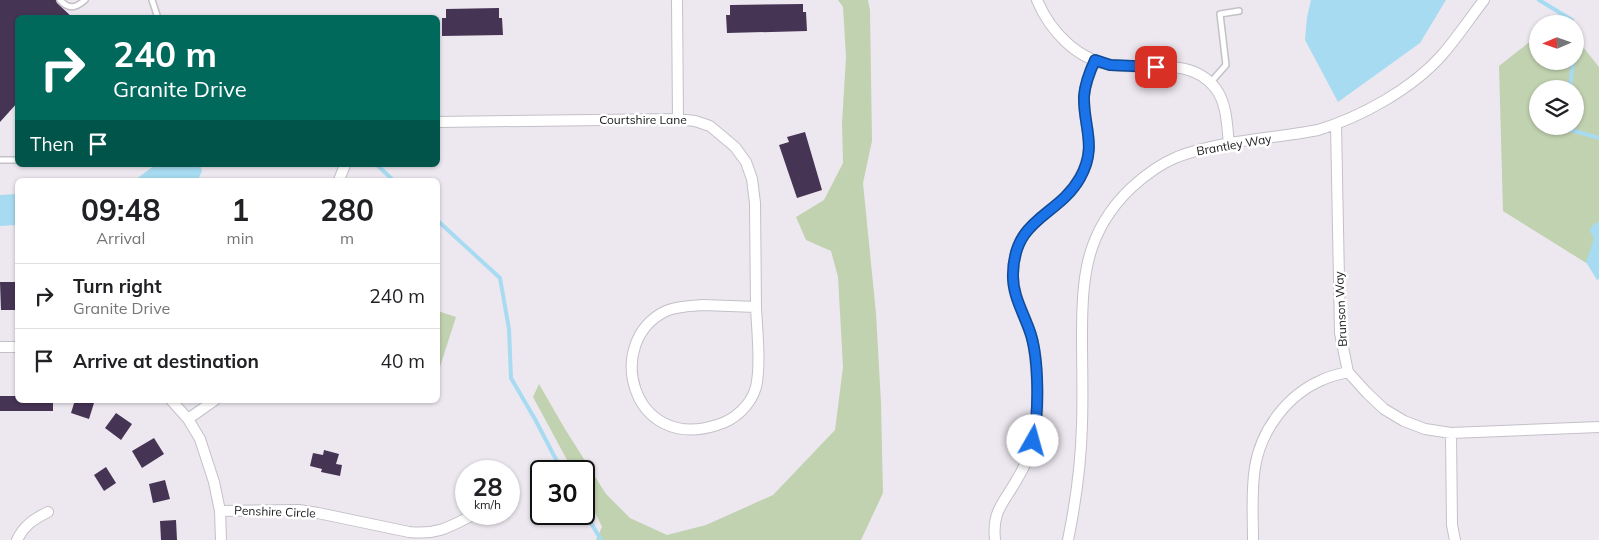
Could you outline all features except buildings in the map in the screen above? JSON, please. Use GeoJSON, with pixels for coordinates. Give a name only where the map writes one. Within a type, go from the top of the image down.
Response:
{"type":"FeatureCollection","features":[{"type":"Feature","properties":{"kind":"street"},"geometry":{"type":"LineString","coordinates":[[677,0],[678,119]]}},
{"type":"Feature","properties":{"kind":"street"},"geometry":{"type":"LineString","coordinates":[[1037,0],[1042,12],[1062,38],[1077,50],[1095,60],[1110,65],[1186,68],[1196,72],[1216,88],[1221,98],[1229,144]]}},
{"type":"Feature","properties":{"kind":"street","name":"Brantley Way"},"geometry":{"type":"LineString","coordinates":[[1068,540],[1076,499],[1080,462],[1082,424],[1082,297],[1085,270],[1092,245],[1104,220],[1120,199],[1154,169],[1175,158],[1198,150],[1300,133],[1336,124],[1385,100],[1420,75],[1441,55],[1484,0]]}},
{"type":"Feature","properties":{"kind":"street"},"geometry":{"type":"LineString","coordinates":[[995,540],[994,524],[998,510],[1023,469],[1036,428],[1034,350],[1032,337],[1016,297],[1014,258],[1017,248],[1028,229],[1064,197],[1080,178],[1085,167],[1090,142],[1084,96],[1095,60]]}},
{"type":"Feature","properties":{"kind":"street","name":"Courtshire Lane"},"geometry":{"type":"LineString","coordinates":[[440,122],[678,119],[695,121],[710,126],[736,147],[746,162],[752,179],[755,203],[757,368],[756,387],[749,402],[738,414],[723,424],[690,431],[673,428],[657,421],[637,395],[632,368],[633,354],[637,341],[652,320],[667,311],[682,307],[704,305],[756,307]]}},
{"type":"Feature","properties":{"kind":"street","name":"Brunson Way"},"geometry":{"type":"LineString","coordinates":[[1336,124],[1340,332],[1348,372],[1384,408],[1404,422],[1425,429],[1451,433],[1599,427]]}},
{"type":"Feature","properties":{"kind":"street"},"geometry":{"type":"LineString","coordinates":[[0,347],[15,347]]}},
{"type":"Feature","properties":{"kind":"street"},"geometry":{"type":"LineString","coordinates":[[1253,540],[1252,489],[1254,468],[1258,450],[1271,424],[1285,405],[1304,390],[1322,380],[1348,372]]}},
{"type":"Feature","properties":{"kind":"street"},"geometry":{"type":"LineString","coordinates":[[174,403],[188,420],[200,439],[214,482],[220,511],[222,540]]}},
{"type":"Feature","properties":{"kind":"street"},"geometry":{"type":"LineString","coordinates":[[188,420],[211,403]]}},
{"type":"Feature","properties":{"kind":"street"},"geometry":{"type":"LineString","coordinates":[[1451,433],[1452,525],[1455,540]]}},
{"type":"Feature","properties":{"kind":"street","name":"Penshire Circle"},"geometry":{"type":"LineString","coordinates":[[220,511],[299,510],[424,534],[439,532],[455,524]]}},
{"type":"Feature","properties":{"kind":"street"},"geometry":{"type":"LineString","coordinates":[[17,540],[22,530],[30,521],[48,512]]}},
{"type":"Feature","properties":{"kind":"lane"},"geometry":{"type":"LineString","coordinates":[[60,0],[71,8],[85,0]]}},
{"type":"Feature","properties":{"kind":"lane"},"geometry":{"type":"LineString","coordinates":[[152,0],[157,15]]}},
{"type":"Feature","properties":{"kind":"lane"},"geometry":{"type":"LineString","coordinates":[[1210,83],[1226,65],[1220,14],[1239,11]]}},
{"type":"Feature","properties":{"kind":"lane"},"geometry":{"type":"LineString","coordinates":[[0,160],[15,160]]}},
{"type":"Feature","properties":{"kind":"green space"},"geometry":{"type":"Polygon","coordinates":[[[838,0],[868,0],[870,10],[872,141],[863,183],[876,313],[883,493],[861,540],[596,540],[602,527],[595,512],[595,477],[606,494],[630,518],[667,535],[706,525],[773,495],[835,430],[843,367],[838,277],[831,251],[806,240],[796,217],[824,200],[843,163],[842,123],[846,57],[843,7],[838,0]]]}},
{"type":"Feature","properties":{"kind":"green space"},"geometry":{"type":"Polygon","coordinates":[[[1529,42],[1529,70],[1584,70],[1584,48],[1599,67],[1599,271],[1503,211],[1499,66],[1529,42]]]}},
{"type":"Feature","properties":{"kind":"green space"},"geometry":{"type":"Polygon","coordinates":[[[440,312],[456,317],[440,367],[440,312]]]}},
{"type":"Feature","properties":{"kind":"green space"},"geometry":{"type":"Polygon","coordinates":[[[539,384],[585,460],[567,460],[533,397],[539,384]]]}},
{"type":"Feature","properties":{"kind":"water"},"geometry":{"type":"Polygon","coordinates":[[[1311,0],[1446,0],[1420,43],[1338,102],[1305,40],[1311,0]]]}},
{"type":"Feature","properties":{"kind":"water"},"geometry":{"type":"Polygon","coordinates":[[[152,167],[201,167],[202,171],[199,178],[138,178],[152,167]]]}},
{"type":"Feature","properties":{"kind":"water"},"geometry":{"type":"Polygon","coordinates":[[[15,194],[15,225],[0,226],[0,195],[15,194]]]}},
{"type":"Feature","properties":{"kind":"water"},"geometry":{"type":"Polygon","coordinates":[[[1599,222],[1599,279],[1597,280],[1586,262],[1594,238],[1589,230],[1595,223],[1599,222]]]}},
{"type":"Feature","properties":{"kind":"waterway"},"geometry":{"type":"LineString","coordinates":[[1539,0],[1564,15]]}},
{"type":"Feature","properties":{"kind":"waterway"},"geometry":{"type":"LineString","coordinates":[[1571,80],[1572,70]]}},
{"type":"Feature","properties":{"kind":"waterway"},"geometry":{"type":"LineString","coordinates":[[1584,134],[1599,138]]}},
{"type":"Feature","properties":{"kind":"waterway"},"geometry":{"type":"LineString","coordinates":[[379,167],[391,178]]}},
{"type":"Feature","properties":{"kind":"waterway"},"geometry":{"type":"LineString","coordinates":[[440,223],[500,278],[509,329],[511,378],[556,460]]}},
{"type":"Feature","properties":{"kind":"waterway"},"geometry":{"type":"LineString","coordinates":[[592,525],[601,540]]}},
{"type":"Feature","properties":{"kind":"route"},"geometry":{"type":"LineString","coordinates":[[1033,441],[1036,428],[1036,368],[1032,337],[1016,297],[1014,285],[1014,258],[1017,248],[1028,229],[1064,197],[1080,178],[1085,167],[1090,142],[1084,96],[1089,74],[1095,60],[1110,65],[1156,67]]}}]}
